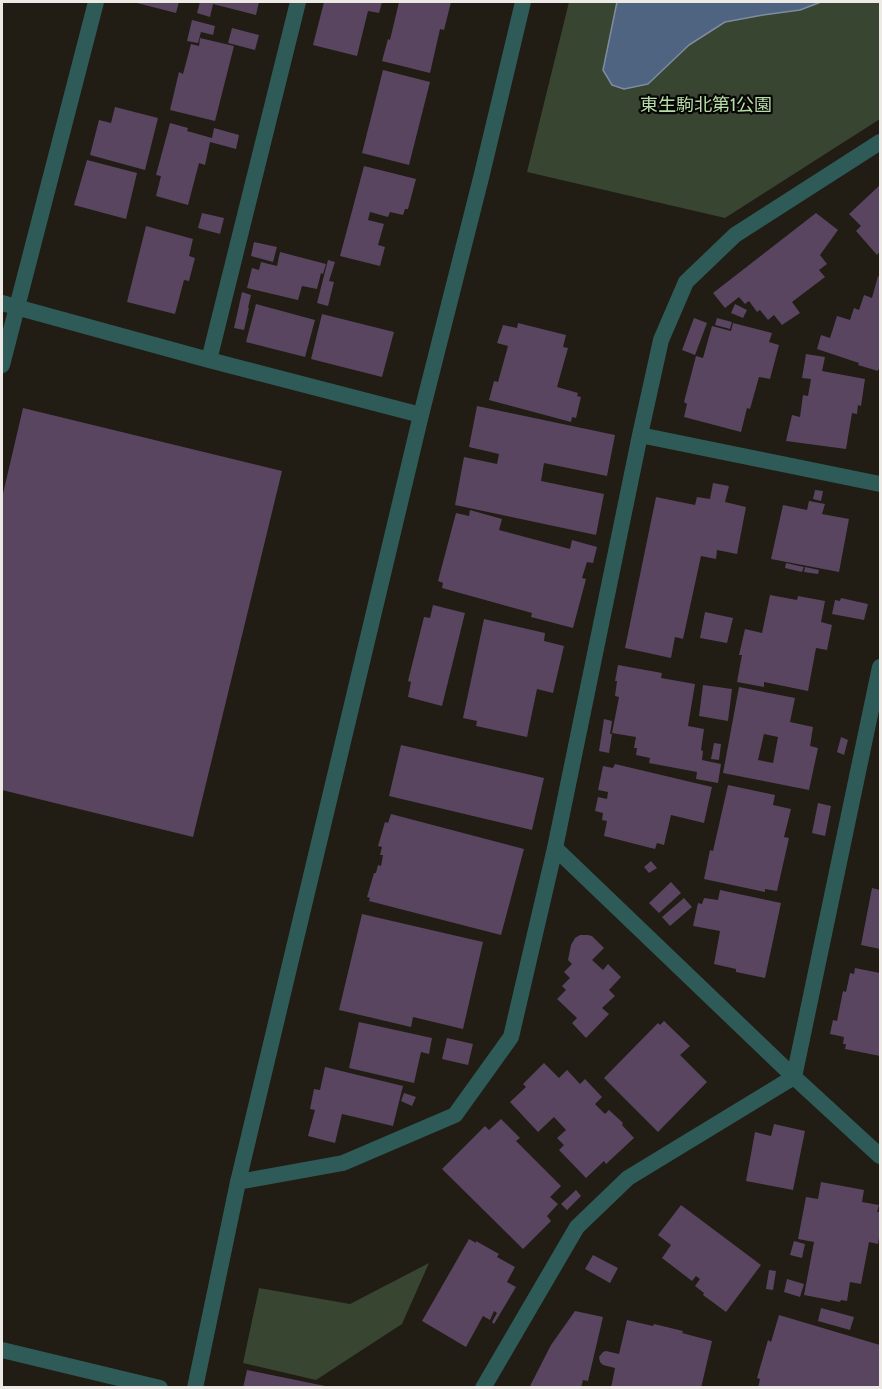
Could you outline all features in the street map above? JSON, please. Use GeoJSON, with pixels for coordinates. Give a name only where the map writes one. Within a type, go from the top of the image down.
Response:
{"type":"FeatureCollection","features":[{"type":"Feature","properties":{"kind":"street"},"geometry":{"type":"LineString","coordinates":[[2,365],[9,305],[96,2]]}},
{"type":"Feature","properties":{"kind":"street"},"geometry":{"type":"LineString","coordinates":[[208,360],[298,2]]}},
{"type":"Feature","properties":{"kind":"street"},"geometry":{"type":"LineString","coordinates":[[195,1388],[238,1182],[421,415],[523,2]]}},
{"type":"Feature","properties":{"kind":"street"},"geometry":{"type":"LineString","coordinates":[[238,1182],[343,1163],[455,1115],[511,1037],[555,848],[661,340],[686,282],[735,235],[880,142]]}},
{"type":"Feature","properties":{"kind":"street"},"geometry":{"type":"LineString","coordinates":[[9,305],[208,360],[421,415]]}},
{"type":"Feature","properties":{"kind":"street"},"geometry":{"type":"LineString","coordinates":[[640,435],[880,484]]}},
{"type":"Feature","properties":{"kind":"street"},"geometry":{"type":"LineString","coordinates":[[483,1388],[577,1227],[628,1178],[795,1077],[880,667]]}},
{"type":"Feature","properties":{"kind":"street"},"geometry":{"type":"LineString","coordinates":[[555,848],[880,1156]]}},
{"type":"Feature","properties":{"kind":"street"},"geometry":{"type":"LineString","coordinates":[[2,1350],[160,1388]]}},
{"type":"Feature","properties":{"kind":"green space","name":"東生駒北第1公園"},"geometry":{"type":"Polygon","coordinates":[[[569,2],[880,2],[880,119],[725,218],[527,172],[569,2]]]}},
{"type":"Feature","properties":{"kind":"green space"},"geometry":{"type":"Polygon","coordinates":[[[429,1263],[402,1324],[316,1380],[243,1363],[259,1288],[350,1304],[429,1263]]]}},
{"type":"Feature","properties":{"kind":"water"},"geometry":{"type":"Polygon","coordinates":[[[617,2],[821,2],[800,10],[725,22],[689,45],[648,84],[624,89],[612,85],[603,70],[617,2]]]}},
{"type":"Feature","properties":{"kind":"building"},"geometry":{"type":"Polygon","coordinates":[[[133,2],[179,2],[176,13],[133,2]]]}},
{"type":"Feature","properties":{"kind":"building"},"geometry":{"type":"Polygon","coordinates":[[[200,2],[259,2],[256,15],[213,4],[210,17],[197,13],[200,2]]]}},
{"type":"Feature","properties":{"kind":"building"},"geometry":{"type":"Polygon","coordinates":[[[324,2],[382,2],[379,13],[368,11],[357,56],[313,45],[324,2]]]}},
{"type":"Feature","properties":{"kind":"building"},"geometry":{"type":"Polygon","coordinates":[[[399,2],[451,2],[444,30],[440,29],[430,73],[382,61],[388,39],[390,40],[399,2]]]}},
{"type":"Feature","properties":{"kind":"building"},"geometry":{"type":"Polygon","coordinates":[[[192,20],[215,26],[213,35],[201,32],[198,43],[187,41],[192,20]]]}},
{"type":"Feature","properties":{"kind":"building"},"geometry":{"type":"Polygon","coordinates":[[[232,28],[259,35],[255,50],[228,43],[232,28]]]}},
{"type":"Feature","properties":{"kind":"building"},"geometry":{"type":"Polygon","coordinates":[[[200,38],[234,46],[215,121],[170,110],[179,72],[183,74],[191,44],[199,46],[200,38]]]}},
{"type":"Feature","properties":{"kind":"building"},"geometry":{"type":"Polygon","coordinates":[[[383,70],[430,82],[409,165],[362,153],[383,70]]]}},
{"type":"Feature","properties":{"kind":"building"},"geometry":{"type":"Polygon","coordinates":[[[115,107],[158,118],[145,170],[90,155],[99,120],[111,123],[115,107]]]}},
{"type":"Feature","properties":{"kind":"building"},"geometry":{"type":"Polygon","coordinates":[[[170,123],[188,128],[187,131],[212,138],[214,128],[239,135],[236,149],[210,142],[205,165],[199,163],[188,205],[156,196],[161,176],[156,175],[170,123]]]}},
{"type":"Feature","properties":{"kind":"building"},"geometry":{"type":"Polygon","coordinates":[[[87,160],[137,173],[126,219],[74,205],[87,160]]]}},
{"type":"Feature","properties":{"kind":"building"},"geometry":{"type":"Polygon","coordinates":[[[364,166],[416,179],[408,209],[405,209],[403,215],[390,212],[388,217],[370,212],[368,220],[384,224],[378,245],[385,247],[380,266],[340,256],[364,166]]]}},
{"type":"Feature","properties":{"kind":"building"},"geometry":{"type":"Polygon","coordinates":[[[880,185],[880,251],[877,255],[856,231],[861,226],[849,214],[880,185]]]}},
{"type":"Feature","properties":{"kind":"building"},"geometry":{"type":"Polygon","coordinates":[[[202,213],[224,218],[220,234],[198,228],[202,213]]]}},
{"type":"Feature","properties":{"kind":"building"},"geometry":{"type":"Polygon","coordinates":[[[816,213],[838,230],[820,255],[827,264],[819,270],[825,277],[792,302],[800,313],[782,325],[774,315],[768,320],[760,310],[757,312],[749,301],[745,304],[739,297],[725,308],[713,293],[816,213]]]}},
{"type":"Feature","properties":{"kind":"building"},"geometry":{"type":"Polygon","coordinates":[[[146,226],[193,239],[189,256],[195,258],[189,281],[184,280],[175,314],[127,302],[146,226]]]}},
{"type":"Feature","properties":{"kind":"building"},"geometry":{"type":"Polygon","coordinates":[[[254,242],[277,247],[273,262],[251,256],[254,242]]]}},
{"type":"Feature","properties":{"kind":"building"},"geometry":{"type":"Polygon","coordinates":[[[280,252],[326,264],[317,289],[302,286],[298,300],[247,288],[252,268],[259,270],[261,262],[277,266],[280,252]]]}},
{"type":"Feature","properties":{"kind":"building"},"geometry":{"type":"Polygon","coordinates":[[[328,260],[335,262],[329,281],[334,282],[328,306],[317,303],[328,260]]]}},
{"type":"Feature","properties":{"kind":"building"},"geometry":{"type":"Polygon","coordinates":[[[878,276],[880,277],[880,370],[858,365],[859,363],[817,349],[821,335],[830,338],[837,316],[850,320],[854,308],[859,310],[864,295],[872,298],[878,276]]]}},
{"type":"Feature","properties":{"kind":"building"},"geometry":{"type":"Polygon","coordinates":[[[242,292],[251,295],[244,330],[234,328],[242,292]]]}},
{"type":"Feature","properties":{"kind":"building"},"geometry":{"type":"Polygon","coordinates":[[[256,304],[315,320],[305,357],[246,342],[256,304]]]}},
{"type":"Feature","properties":{"kind":"building"},"geometry":{"type":"Polygon","coordinates":[[[735,304],[747,310],[743,318],[731,313],[735,304]]]}},
{"type":"Feature","properties":{"kind":"building"},"geometry":{"type":"Polygon","coordinates":[[[322,314],[394,332],[382,377],[311,359],[322,314]]]}},
{"type":"Feature","properties":{"kind":"building"},"geometry":{"type":"Polygon","coordinates":[[[694,318],[707,323],[695,355],[682,350],[694,318]]]}},
{"type":"Feature","properties":{"kind":"building"},"geometry":{"type":"Polygon","coordinates":[[[717,318],[732,322],[730,329],[715,325],[717,318]]]}},
{"type":"Feature","properties":{"kind":"building"},"geometry":{"type":"Polygon","coordinates":[[[518,323],[566,335],[563,347],[568,348],[557,387],[578,393],[577,396],[581,397],[576,418],[572,417],[571,422],[489,400],[494,381],[498,382],[508,346],[497,343],[503,325],[517,328],[518,323]]]}},
{"type":"Feature","properties":{"kind":"building"},"geometry":{"type":"Polygon","coordinates":[[[733,323],[772,333],[769,342],[779,345],[770,379],[759,377],[741,432],[684,417],[687,404],[684,402],[696,356],[703,358],[712,326],[731,331],[733,323]]]}},
{"type":"Feature","properties":{"kind":"building"},"geometry":{"type":"Polygon","coordinates":[[[806,354],[825,357],[822,371],[865,379],[861,406],[858,405],[857,414],[852,413],[846,449],[786,441],[792,415],[800,417],[803,395],[808,396],[811,379],[802,378],[806,354]]]}},
{"type":"Feature","properties":{"kind":"building"},"geometry":{"type":"Polygon","coordinates":[[[477,406],[615,435],[607,476],[544,463],[541,481],[604,494],[596,535],[455,505],[464,457],[497,464],[499,454],[469,447],[477,406]]]}},
{"type":"Feature","properties":{"kind":"building"},"geometry":{"type":"Polygon","coordinates":[[[23,408],[282,471],[193,837],[2,790],[2,498],[23,408]]]}},
{"type":"Feature","properties":{"kind":"building"},"geometry":{"type":"Polygon","coordinates":[[[713,483],[729,486],[725,502],[746,507],[737,554],[717,550],[716,559],[701,556],[683,639],[675,637],[671,658],[625,648],[656,497],[695,505],[697,497],[710,499],[713,483]]]}},
{"type":"Feature","properties":{"kind":"building"},"geometry":{"type":"Polygon","coordinates":[[[815,490],[823,491],[821,501],[813,499],[815,490]]]}},
{"type":"Feature","properties":{"kind":"building"},"geometry":{"type":"Polygon","coordinates":[[[809,501],[825,504],[822,514],[849,519],[839,572],[771,559],[783,505],[807,510],[809,501]]]}},
{"type":"Feature","properties":{"kind":"building"},"geometry":{"type":"Polygon","coordinates":[[[470,510],[502,519],[499,530],[570,549],[572,540],[597,547],[593,563],[587,562],[582,578],[586,579],[573,628],[531,617],[532,613],[442,588],[443,583],[438,581],[456,513],[469,516],[470,510]]]}},
{"type":"Feature","properties":{"kind":"building"},"geometry":{"type":"Polygon","coordinates":[[[786,563],[804,567],[802,572],[785,568],[786,563]]]}},
{"type":"Feature","properties":{"kind":"building"},"geometry":{"type":"Polygon","coordinates":[[[805,567],[819,570],[818,574],[804,572],[805,567]]]}},
{"type":"Feature","properties":{"kind":"building"},"geometry":{"type":"Polygon","coordinates":[[[770,595],[797,600],[798,596],[825,601],[821,622],[832,625],[827,650],[816,648],[808,691],[764,682],[764,687],[737,682],[742,655],[739,655],[745,629],[762,633],[770,595]]]}},
{"type":"Feature","properties":{"kind":"building"},"geometry":{"type":"Polygon","coordinates":[[[841,598],[868,604],[864,620],[832,614],[835,600],[840,601],[841,598]]]}},
{"type":"Feature","properties":{"kind":"building"},"geometry":{"type":"Polygon","coordinates":[[[433,605],[465,613],[442,706],[408,697],[411,682],[408,681],[424,617],[430,618],[433,605]]]}},
{"type":"Feature","properties":{"kind":"building"},"geometry":{"type":"Polygon","coordinates":[[[705,612],[733,618],[727,643],[700,638],[705,612]]]}},
{"type":"Feature","properties":{"kind":"building"},"geometry":{"type":"Polygon","coordinates":[[[484,619],[545,633],[544,641],[564,646],[553,693],[537,689],[527,737],[476,726],[477,721],[463,718],[484,619]]]}},
{"type":"Feature","properties":{"kind":"building"},"geometry":{"type":"Polygon","coordinates":[[[618,665],[662,673],[661,678],[695,684],[688,726],[704,729],[702,760],[721,764],[718,783],[696,779],[697,772],[649,763],[650,758],[636,755],[637,748],[634,748],[636,737],[612,733],[619,697],[615,696],[618,665]]]}},
{"type":"Feature","properties":{"kind":"building"},"geometry":{"type":"Polygon","coordinates":[[[703,685],[732,689],[728,721],[699,716],[703,685]]]}},
{"type":"Feature","properties":{"kind":"building"},"geometry":{"type":"Polygon","coordinates":[[[739,687],[795,698],[790,722],[813,727],[810,746],[818,748],[809,790],[723,773],[739,687]],[[764,734],[758,760],[773,763],[778,737],[764,734]]]}},
{"type":"Feature","properties":{"kind":"building"},"geometry":{"type":"Polygon","coordinates":[[[604,719],[612,721],[609,753],[599,751],[604,719]]]}},
{"type":"Feature","properties":{"kind":"building"},"geometry":{"type":"Polygon","coordinates":[[[841,737],[848,740],[844,755],[837,752],[841,737]]]}},
{"type":"Feature","properties":{"kind":"building"},"geometry":{"type":"Polygon","coordinates":[[[714,743],[721,744],[719,760],[711,759],[714,743]]]}},
{"type":"Feature","properties":{"kind":"building"},"geometry":{"type":"Polygon","coordinates":[[[401,745],[544,778],[532,830],[389,796],[401,745]]]}},
{"type":"Feature","properties":{"kind":"building"},"geometry":{"type":"Polygon","coordinates":[[[615,764],[712,787],[704,823],[671,815],[664,845],[657,843],[655,849],[604,836],[607,821],[602,820],[603,813],[595,811],[598,797],[607,799],[608,792],[598,790],[603,766],[613,768],[615,764]]]}},
{"type":"Feature","properties":{"kind":"building"},"geometry":{"type":"Polygon","coordinates":[[[728,785],[775,795],[773,805],[791,809],[784,837],[789,838],[777,891],[765,889],[765,892],[704,879],[728,785]]]}},
{"type":"Feature","properties":{"kind":"building"},"geometry":{"type":"Polygon","coordinates":[[[818,803],[831,806],[825,836],[812,833],[818,803]]]}},
{"type":"Feature","properties":{"kind":"building"},"geometry":{"type":"Polygon","coordinates":[[[391,814],[524,849],[501,935],[369,901],[370,898],[367,897],[374,873],[378,865],[381,866],[383,855],[380,855],[382,847],[378,846],[385,822],[388,823],[391,814]]]}},
{"type":"Feature","properties":{"kind":"building"},"geometry":{"type":"Polygon","coordinates":[[[651,861],[657,868],[649,873],[644,867],[651,861]]]}},
{"type":"Feature","properties":{"kind":"building"},"geometry":{"type":"Polygon","coordinates":[[[671,882],[681,893],[659,913],[649,903],[671,882]]]}},
{"type":"Feature","properties":{"kind":"building"},"geometry":{"type":"Polygon","coordinates":[[[872,888],[880,890],[880,949],[861,945],[872,888]]]}},
{"type":"Feature","properties":{"kind":"building"},"geometry":{"type":"Polygon","coordinates":[[[720,890],[781,903],[765,978],[736,972],[736,969],[714,964],[720,931],[693,926],[698,903],[702,904],[704,898],[718,900],[720,890]]]}},
{"type":"Feature","properties":{"kind":"building"},"geometry":{"type":"Polygon","coordinates":[[[684,898],[692,907],[670,926],[662,917],[684,898]]]}},
{"type":"Feature","properties":{"kind":"building"},"geometry":{"type":"Polygon","coordinates":[[[362,914],[483,942],[463,1029],[413,1017],[411,1027],[339,1010],[362,914]]]}},
{"type":"Feature","properties":{"kind":"building"},"geometry":{"type":"Polygon","coordinates":[[[580,935],[592,936],[604,948],[592,960],[603,970],[608,964],[621,977],[609,990],[615,996],[602,1008],[609,1014],[586,1038],[572,1023],[577,1018],[557,999],[566,990],[562,986],[570,978],[564,972],[572,964],[568,960],[571,945],[580,935]]]}},
{"type":"Feature","properties":{"kind":"building"},"geometry":{"type":"Polygon","coordinates":[[[855,968],[880,973],[880,1056],[845,1049],[844,1037],[830,1034],[833,1020],[837,1021],[843,991],[846,992],[850,973],[854,974],[855,968]]]}},
{"type":"Feature","properties":{"kind":"building"},"geometry":{"type":"Polygon","coordinates":[[[664,1021],[690,1046],[680,1055],[707,1082],[658,1132],[604,1078],[658,1023],[660,1025],[664,1021]]]}},
{"type":"Feature","properties":{"kind":"building"},"geometry":{"type":"Polygon","coordinates":[[[359,1022],[432,1038],[429,1054],[421,1052],[414,1083],[349,1068],[359,1022]]]}},
{"type":"Feature","properties":{"kind":"building"},"geometry":{"type":"Polygon","coordinates":[[[447,1038],[473,1044],[468,1065],[442,1059],[447,1038]]]}},
{"type":"Feature","properties":{"kind":"building"},"geometry":{"type":"Polygon","coordinates":[[[544,1063],[559,1078],[567,1070],[580,1084],[585,1079],[602,1097],[595,1104],[605,1114],[609,1110],[634,1138],[606,1164],[604,1161],[586,1178],[559,1150],[564,1145],[557,1138],[566,1130],[554,1117],[538,1132],[510,1102],[526,1087],[523,1084],[544,1063]]]}},
{"type":"Feature","properties":{"kind":"building"},"geometry":{"type":"Polygon","coordinates":[[[325,1067],[403,1086],[393,1126],[342,1114],[335,1143],[308,1136],[315,1110],[310,1109],[314,1089],[320,1090],[325,1067]]]}},
{"type":"Feature","properties":{"kind":"building"},"geometry":{"type":"Polygon","coordinates":[[[404,1093],[416,1097],[412,1106],[401,1101],[404,1093]]]}},
{"type":"Feature","properties":{"kind":"building"},"geometry":{"type":"Polygon","coordinates":[[[501,1119],[520,1138],[516,1141],[561,1186],[550,1197],[558,1204],[547,1216],[551,1221],[523,1249],[442,1169],[485,1126],[489,1130],[501,1119]]]}},
{"type":"Feature","properties":{"kind":"building"},"geometry":{"type":"Polygon","coordinates":[[[774,1124],[805,1131],[793,1190],[746,1181],[755,1132],[771,1136],[774,1124]]]}},
{"type":"Feature","properties":{"kind":"building"},"geometry":{"type":"Polygon","coordinates":[[[821,1182],[864,1190],[862,1202],[879,1205],[877,1212],[880,1212],[878,1244],[869,1242],[861,1284],[850,1282],[847,1301],[841,1300],[840,1302],[804,1295],[814,1242],[798,1239],[806,1197],[818,1199],[821,1182]]]}},
{"type":"Feature","properties":{"kind":"building"},"geometry":{"type":"Polygon","coordinates":[[[576,1190],[581,1196],[567,1210],[561,1204],[576,1190]]]}},
{"type":"Feature","properties":{"kind":"building"},"geometry":{"type":"Polygon","coordinates":[[[681,1205],[761,1265],[726,1312],[695,1286],[700,1279],[696,1276],[692,1281],[662,1258],[671,1245],[658,1235],[681,1205]]]}},
{"type":"Feature","properties":{"kind":"building"},"geometry":{"type":"Polygon","coordinates":[[[469,1239],[499,1254],[497,1257],[515,1267],[507,1282],[516,1287],[494,1324],[492,1322],[497,1313],[494,1311],[490,1320],[483,1316],[466,1347],[422,1321],[469,1239]]]}},
{"type":"Feature","properties":{"kind":"building"},"geometry":{"type":"Polygon","coordinates":[[[794,1241],[805,1244],[802,1258],[790,1255],[794,1241]]]}},
{"type":"Feature","properties":{"kind":"building"},"geometry":{"type":"Polygon","coordinates":[[[593,1255],[618,1268],[610,1283],[585,1269],[593,1255]]]}},
{"type":"Feature","properties":{"kind":"building"},"geometry":{"type":"Polygon","coordinates":[[[769,1270],[776,1271],[773,1290],[766,1289],[769,1270]]]}},
{"type":"Feature","properties":{"kind":"building"},"geometry":{"type":"Polygon","coordinates":[[[787,1279],[804,1284],[800,1297],[784,1292],[787,1279]]]}},
{"type":"Feature","properties":{"kind":"building"},"geometry":{"type":"Polygon","coordinates":[[[821,1308],[854,1317],[850,1330],[818,1321],[821,1308]]]}},
{"type":"Feature","properties":{"kind":"building"},"geometry":{"type":"Polygon","coordinates":[[[575,1311],[603,1317],[588,1381],[583,1380],[581,1388],[529,1388],[551,1345],[575,1311]]]}},
{"type":"Feature","properties":{"kind":"building"},"geometry":{"type":"Polygon","coordinates":[[[779,1315],[880,1345],[880,1388],[758,1388],[760,1379],[757,1378],[768,1340],[771,1342],[779,1315]]]}},
{"type":"Feature","properties":{"kind":"building"},"geometry":{"type":"Polygon","coordinates":[[[627,1320],[683,1331],[682,1333],[712,1341],[701,1388],[611,1388],[615,1368],[603,1365],[599,1357],[606,1351],[619,1354],[627,1320]]]}},
{"type":"Feature","properties":{"kind":"building"},"geometry":{"type":"Polygon","coordinates":[[[247,1370],[325,1386],[324,1388],[243,1388],[247,1370]]]}}]}
